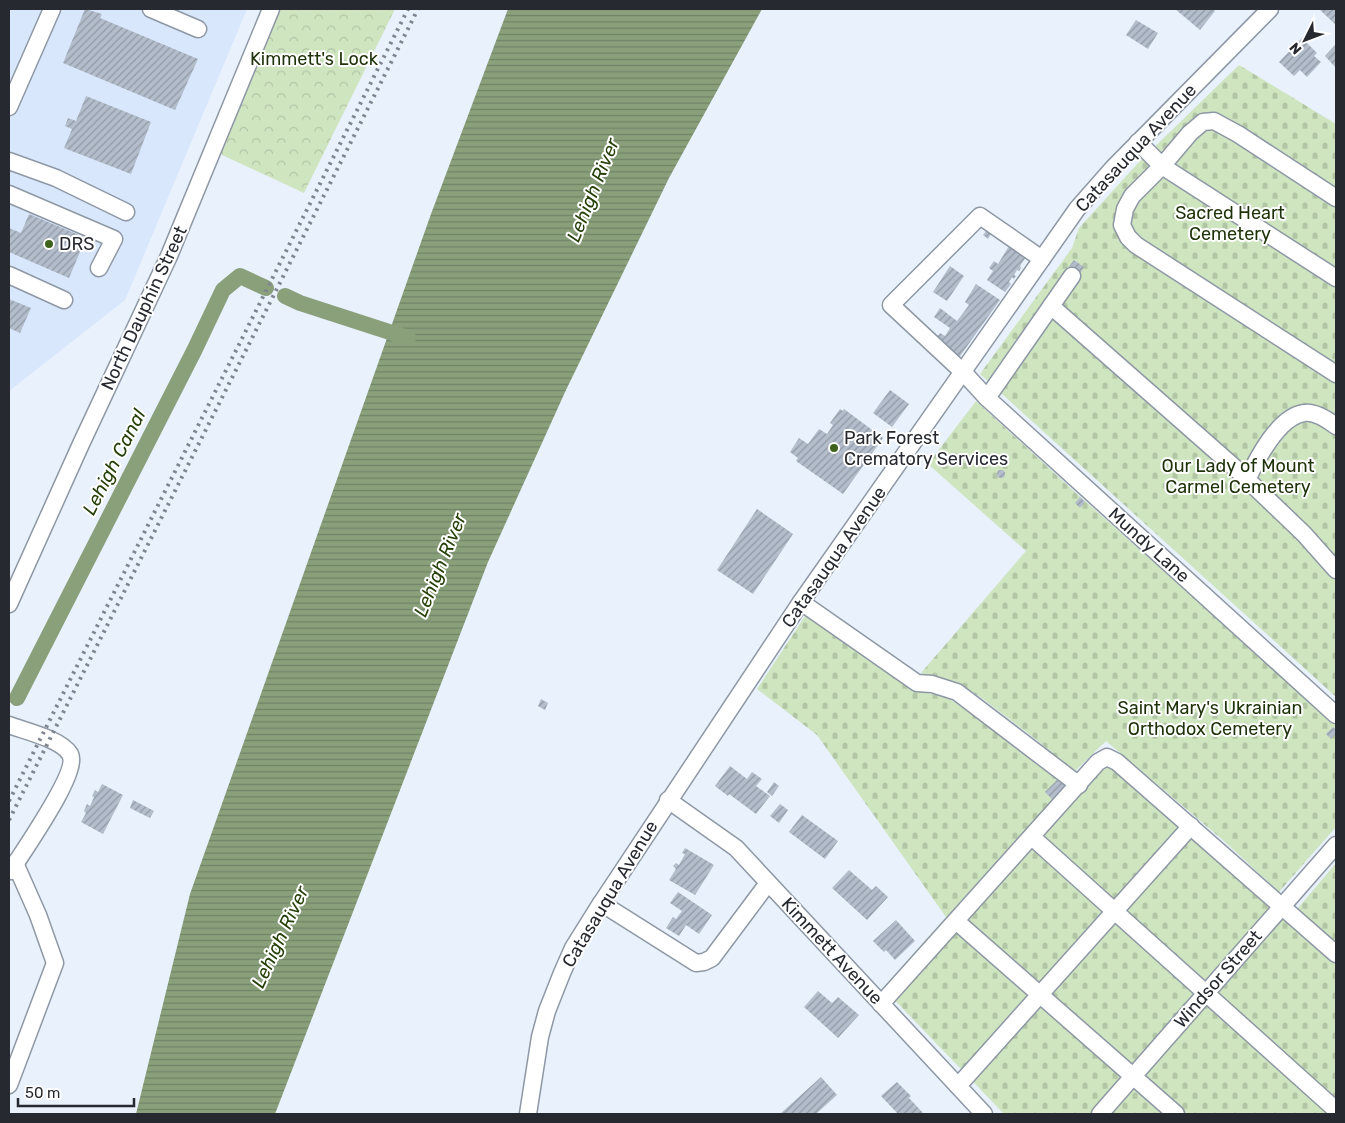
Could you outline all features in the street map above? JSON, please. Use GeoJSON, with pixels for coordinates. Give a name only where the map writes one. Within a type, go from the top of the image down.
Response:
{"type":"FeatureCollection","features":[{"type":"Feature","properties":{"kind":"street"},"geometry":{"type":"LineString","coordinates":[[9,106],[52,9]]}},
{"type":"Feature","properties":{"kind":"street"},"geometry":{"type":"LineString","coordinates":[[151,9],[198,29]]}},
{"type":"Feature","properties":{"kind":"street","name":"North Dauphin Street"},"geometry":{"type":"LineString","coordinates":[[9,604],[169,256],[271,9]]}},
{"type":"Feature","properties":{"kind":"street","name":"Catasauqua Avenue"},"geometry":{"type":"LineString","coordinates":[[528,1114],[540,1037],[547,1011],[562,973],[574,948],[601,903],[668,800],[801,602],[1078,210],[1113,168],[1270,9]]}},
{"type":"Feature","properties":{"kind":"street"},"geometry":{"type":"LineString","coordinates":[[1336,198],[1238,134],[1214,121],[1203,122],[1132,196],[1125,210],[1122,225],[1128,237],[1136,244],[1336,374]]}},
{"type":"Feature","properties":{"kind":"street"},"geometry":{"type":"LineString","coordinates":[[1138,142],[1162,166],[1336,278]]}},
{"type":"Feature","properties":{"kind":"street"},"geometry":{"type":"LineString","coordinates":[[9,161],[56,178],[126,212]]}},
{"type":"Feature","properties":{"kind":"street"},"geometry":{"type":"LineString","coordinates":[[9,194],[114,239],[99,268]]}},
{"type":"Feature","properties":{"kind":"street","name":"Mundy Lane"},"geometry":{"type":"LineString","coordinates":[[1042,259],[980,216],[891,305],[964,373],[987,398],[1336,715]]}},
{"type":"Feature","properties":{"kind":"street"},"geometry":{"type":"LineString","coordinates":[[9,275],[64,300]]}},
{"type":"Feature","properties":{"kind":"street"},"geometry":{"type":"LineString","coordinates":[[987,398],[1072,276]]}},
{"type":"Feature","properties":{"kind":"street"},"geometry":{"type":"LineString","coordinates":[[1051,306],[1247,480],[1304,534],[1336,570]]}},
{"type":"Feature","properties":{"kind":"street"},"geometry":{"type":"LineString","coordinates":[[1247,480],[1262,450],[1292,418],[1304,413],[1317,415],[1336,426]]}},
{"type":"Feature","properties":{"kind":"street"},"geometry":{"type":"LineString","coordinates":[[801,602],[917,683],[932,684],[957,692],[1079,785]]}},
{"type":"Feature","properties":{"kind":"street"},"geometry":{"type":"LineString","coordinates":[[9,725],[50,740],[64,748],[70,755],[72,762],[60,793],[12,869],[38,915],[54,963],[9,1085]]}},
{"type":"Feature","properties":{"kind":"street"},"geometry":{"type":"LineString","coordinates":[[881,1004],[1098,762],[1107,757],[1117,762],[1192,826],[1336,954]]}},
{"type":"Feature","properties":{"kind":"street","name":"Kimmett Avenue"},"geometry":{"type":"LineString","coordinates":[[668,800],[736,848],[984,1114]]}},
{"type":"Feature","properties":{"kind":"street"},"geometry":{"type":"LineString","coordinates":[[958,1086],[1192,826]]}},
{"type":"Feature","properties":{"kind":"street"},"geometry":{"type":"LineString","coordinates":[[1032,837],[1336,1110]]}},
{"type":"Feature","properties":{"kind":"street","name":"Windsor Street"},"geometry":{"type":"LineString","coordinates":[[1100,1114],[1336,845]]}},
{"type":"Feature","properties":{"kind":"street"},"geometry":{"type":"LineString","coordinates":[[601,903],[696,963],[712,958],[768,883]]}},
{"type":"Feature","properties":{"kind":"street"},"geometry":{"type":"LineString","coordinates":[[956,920],[1176,1114]]}},
{"type":"Feature","properties":{"kind":"shaded area"},"geometry":{"type":"Polygon","coordinates":[[[9,9],[247,9],[125,300],[9,391],[9,9]]]}},
{"type":"Feature","properties":{"kind":"green space","name":"Kimmett's Lock"},"geometry":{"type":"Polygon","coordinates":[[[281,9],[395,9],[304,193],[220,154],[281,9]]]}},
{"type":"Feature","properties":{"kind":"green space"},"geometry":{"type":"Polygon","coordinates":[[[1239,65],[1336,124],[1336,697],[980,374],[1072,248],[1079,228],[1138,163],[1239,65]]]}},
{"type":"Feature","properties":{"kind":"green space","name":"Saint Mary's Ukrainian Orthodox Cemetery"},"geometry":{"type":"Polygon","coordinates":[[[976,401],[1076,493],[1336,724],[1336,827],[1279,892],[1224,841],[1106,741],[1074,772],[1038,741],[983,699],[959,684],[921,673],[1026,551],[928,464],[976,401]]]}},
{"type":"Feature","properties":{"kind":"green space"},"geometry":{"type":"Polygon","coordinates":[[[805,616],[918,691],[946,697],[989,725],[1081,793],[1098,772],[1113,766],[1287,921],[1336,863],[1336,1114],[1004,1114],[883,988],[946,917],[817,735],[757,689],[805,616]]]}},
{"type":"Feature","properties":{"kind":"water","name":"Lehigh River"},"geometry":{"type":"Polygon","coordinates":[[[508,9],[762,9],[669,178],[566,390],[488,562],[275,1114],[136,1114],[190,894],[431,214],[508,9]]]}},
{"type":"Feature","properties":{"kind":"building"},"geometry":{"type":"Polygon","coordinates":[[[85,9],[102,14],[100,18],[198,59],[175,110],[63,63],[85,9]]]}},
{"type":"Feature","properties":{"kind":"building"},"geometry":{"type":"Polygon","coordinates":[[[1175,9],[1213,9],[1215,11],[1200,30],[1175,9]]]}},
{"type":"Feature","properties":{"kind":"building"},"geometry":{"type":"Polygon","coordinates":[[[1319,9],[1336,9],[1336,25],[1319,9]]]}},
{"type":"Feature","properties":{"kind":"building"},"geometry":{"type":"Polygon","coordinates":[[[1136,20],[1158,33],[1148,49],[1126,35],[1136,20]]]}},
{"type":"Feature","properties":{"kind":"building"},"geometry":{"type":"Polygon","coordinates":[[[1302,38],[1317,53],[1314,56],[1321,62],[1307,77],[1300,70],[1294,76],[1279,62],[1302,38]]]}},
{"type":"Feature","properties":{"kind":"building"},"geometry":{"type":"Polygon","coordinates":[[[1336,44],[1336,68],[1325,56],[1336,44]]]}},
{"type":"Feature","properties":{"kind":"building"},"geometry":{"type":"Polygon","coordinates":[[[86,96],[151,122],[131,174],[64,148],[72,129],[65,126],[68,118],[76,121],[86,96]]]}},
{"type":"Feature","properties":{"kind":"building"},"geometry":{"type":"Polygon","coordinates":[[[29,214],[86,238],[69,278],[9,252],[9,228],[21,233],[29,214]]]}},
{"type":"Feature","properties":{"kind":"building"},"geometry":{"type":"Polygon","coordinates":[[[986,231],[991,234],[988,239],[983,235],[986,231]]]}},
{"type":"Feature","properties":{"kind":"building"},"geometry":{"type":"Polygon","coordinates":[[[1009,246],[1026,257],[1019,271],[1017,270],[1014,275],[1016,276],[1014,279],[1012,277],[1009,282],[1011,284],[1005,292],[987,280],[993,271],[989,268],[994,261],[998,264],[1009,246]]]}},
{"type":"Feature","properties":{"kind":"building"},"geometry":{"type":"Polygon","coordinates":[[[1074,260],[1084,267],[1079,275],[1068,268],[1074,260]]]}},
{"type":"Feature","properties":{"kind":"building"},"geometry":{"type":"Polygon","coordinates":[[[950,266],[964,276],[947,301],[933,292],[950,266]]]}},
{"type":"Feature","properties":{"kind":"building"},"geometry":{"type":"Polygon","coordinates":[[[976,284],[1000,300],[958,359],[935,340],[940,333],[945,336],[950,328],[934,317],[940,308],[957,321],[969,305],[965,302],[976,284]]]}},
{"type":"Feature","properties":{"kind":"building"},"geometry":{"type":"Polygon","coordinates":[[[9,299],[31,308],[20,333],[9,328],[9,299]]]}},
{"type":"Feature","properties":{"kind":"building"},"geometry":{"type":"Polygon","coordinates":[[[890,390],[909,404],[892,427],[873,413],[890,390]]]}},
{"type":"Feature","properties":{"kind":"building","name":"Park Forest Crematory Services"},"geometry":{"type":"Polygon","coordinates":[[[840,409],[843,411],[844,409],[883,438],[843,494],[796,461],[798,458],[790,452],[799,438],[808,444],[819,429],[827,434],[833,425],[830,423],[840,409]]]}},
{"type":"Feature","properties":{"kind":"building"},"geometry":{"type":"Polygon","coordinates":[[[1001,470],[1005,474],[1001,478],[997,474],[1001,470]]]}},
{"type":"Feature","properties":{"kind":"building"},"geometry":{"type":"Polygon","coordinates":[[[1080,497],[1085,502],[1080,508],[1075,503],[1080,497]]]}},
{"type":"Feature","properties":{"kind":"building"},"geometry":{"type":"Polygon","coordinates":[[[757,509],[793,534],[753,594],[717,570],[757,509]]]}},
{"type":"Feature","properties":{"kind":"building"},"geometry":{"type":"Polygon","coordinates":[[[541,699],[548,703],[545,710],[538,706],[541,699]]]}},
{"type":"Feature","properties":{"kind":"building"},"geometry":{"type":"Polygon","coordinates":[[[1333,727],[1336,733],[1331,739],[1326,734],[1333,727]]]}},
{"type":"Feature","properties":{"kind":"building"},"geometry":{"type":"Polygon","coordinates":[[[730,766],[747,779],[752,772],[762,779],[756,786],[770,796],[756,814],[715,786],[730,766]]]}},
{"type":"Feature","properties":{"kind":"building"},"geometry":{"type":"Polygon","coordinates":[[[1059,778],[1069,789],[1055,802],[1045,792],[1059,778]]]}},
{"type":"Feature","properties":{"kind":"building"},"geometry":{"type":"Polygon","coordinates":[[[774,782],[779,786],[772,796],[767,792],[774,782]]]}},
{"type":"Feature","properties":{"kind":"building"},"geometry":{"type":"Polygon","coordinates":[[[102,784],[123,795],[103,834],[81,822],[86,813],[84,811],[87,804],[90,806],[95,790],[98,792],[102,784]]]}},
{"type":"Feature","properties":{"kind":"building"},"geometry":{"type":"Polygon","coordinates":[[[133,800],[154,811],[150,818],[130,808],[133,800]]]}},
{"type":"Feature","properties":{"kind":"building"},"geometry":{"type":"Polygon","coordinates":[[[780,804],[788,810],[779,823],[770,816],[780,804]]]}},
{"type":"Feature","properties":{"kind":"building"},"geometry":{"type":"Polygon","coordinates":[[[802,815],[838,841],[825,859],[789,832],[802,815]]]}},
{"type":"Feature","properties":{"kind":"building"},"geometry":{"type":"Polygon","coordinates":[[[685,848],[714,865],[695,895],[669,880],[676,869],[673,866],[676,863],[679,865],[685,854],[682,853],[685,848]]]}},
{"type":"Feature","properties":{"kind":"building"},"geometry":{"type":"Polygon","coordinates":[[[849,870],[872,890],[876,886],[888,897],[867,920],[832,888],[849,870]]]}},
{"type":"Feature","properties":{"kind":"building"},"geometry":{"type":"Polygon","coordinates":[[[678,892],[712,915],[699,934],[686,925],[679,936],[666,928],[673,917],[676,919],[682,911],[670,903],[678,892]]]}},
{"type":"Feature","properties":{"kind":"building"},"geometry":{"type":"Polygon","coordinates":[[[896,920],[915,941],[895,960],[886,950],[884,952],[873,941],[896,920]]]}},
{"type":"Feature","properties":{"kind":"building"},"geometry":{"type":"Polygon","coordinates":[[[818,991],[832,1003],[838,997],[859,1015],[838,1038],[804,1007],[818,991]]]}},
{"type":"Feature","properties":{"kind":"building"},"geometry":{"type":"Polygon","coordinates":[[[821,1077],[837,1095],[816,1114],[780,1114],[821,1077]]]}},
{"type":"Feature","properties":{"kind":"building"},"geometry":{"type":"Polygon","coordinates":[[[897,1082],[911,1096],[909,1098],[924,1114],[898,1114],[881,1096],[897,1082]]]}},
{"type":"Feature","properties":{"kind":"waterway","name":"Lehigh Canal"},"geometry":{"type":"LineString","coordinates":[[17,698],[194,351],[223,290],[240,276],[266,288]]}},
{"type":"Feature","properties":{"kind":"waterway","name":"Lehigh Canal"},"geometry":{"type":"LineString","coordinates":[[285,296],[300,303],[408,338]]}},
{"type":"Feature","properties":{"kind":"railway"},"geometry":{"type":"LineString","coordinates":[[9,801],[408,9]]}},
{"type":"Feature","properties":{"kind":"railway"},"geometry":{"type":"LineString","coordinates":[[9,820],[418,9]]}},
{"type":"Feature","properties":{"kind":"place","name":"DRS"},"geometry":{"type":"Point","coordinates":[49,244]}},
{"type":"Feature","properties":{"kind":"place","name":"Park Forest Crematory Services"},"geometry":{"type":"Point","coordinates":[834,448]}},
{"type":"Feature","properties":{"kind":"park label","name":"Sacred Heart Cemetery"},"geometry":{"type":"Point","coordinates":[1230,223]}},
{"type":"Feature","properties":{"kind":"park label","name":"Our Lady of Mount Carmel Cemetery"},"geometry":{"type":"Point","coordinates":[1238,476]}}]}
